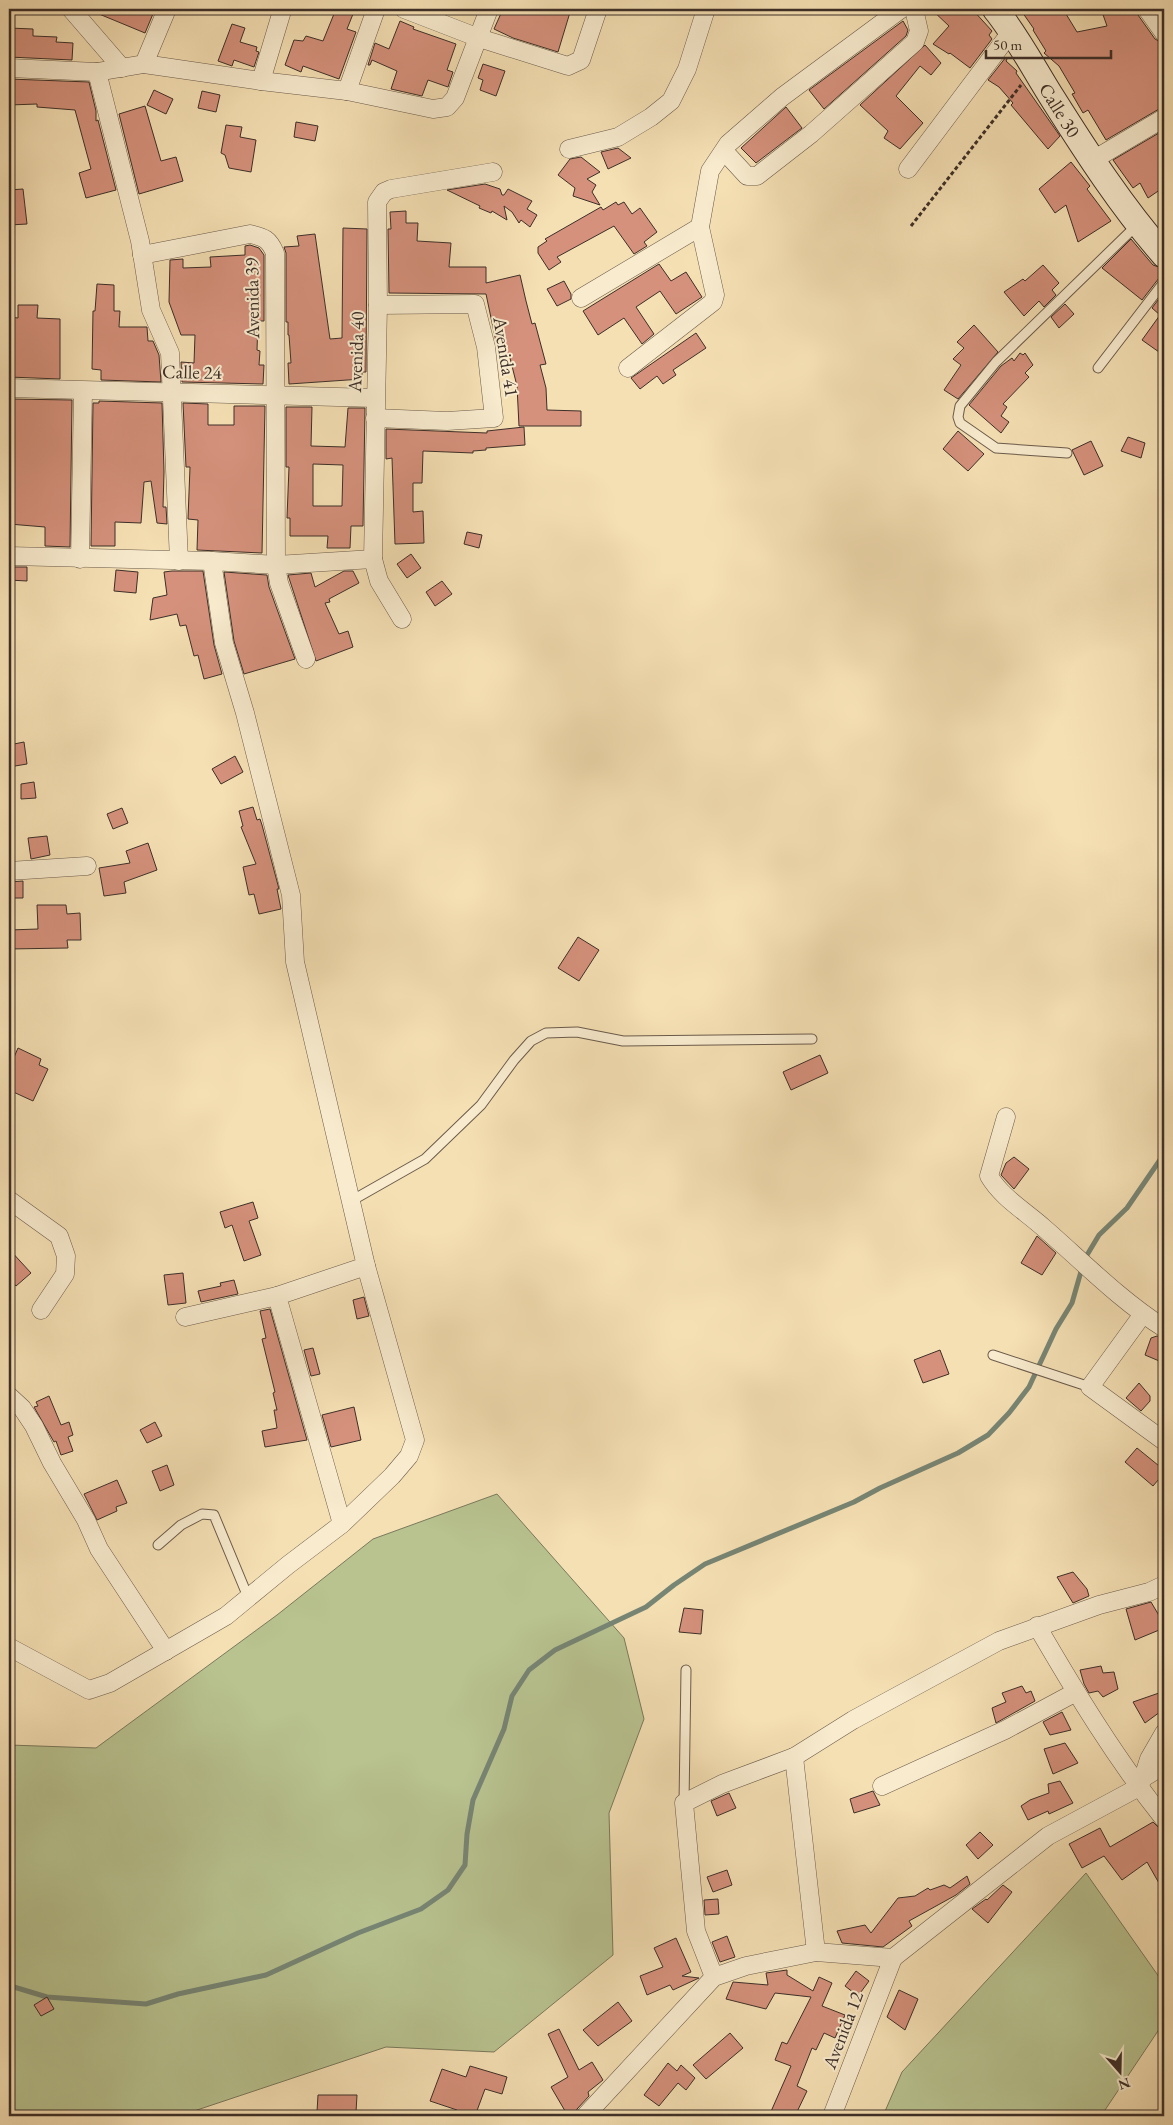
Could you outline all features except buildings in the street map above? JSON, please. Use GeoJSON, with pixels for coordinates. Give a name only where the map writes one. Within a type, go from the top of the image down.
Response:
{"type":"FeatureCollection","features":[{"type":"Feature","properties":{"kind":"main road","name":"Calle 30"},"geometry":{"type":"LineString","coordinates":[[994,9],[1011,32],[1093,160],[1138,225],[1164,255]]}},
{"type":"Feature","properties":{"kind":"street"},"geometry":{"type":"LineString","coordinates":[[70,9],[122,68]]}},
{"type":"Feature","properties":{"kind":"street"},"geometry":{"type":"LineString","coordinates":[[144,64],[167,9]]}},
{"type":"Feature","properties":{"kind":"street"},"geometry":{"type":"LineString","coordinates":[[347,91],[376,9]]}},
{"type":"Feature","properties":{"kind":"street"},"geometry":{"type":"LineString","coordinates":[[404,9],[479,38],[568,66],[581,60],[598,9]]}},
{"type":"Feature","properties":{"kind":"street"},"geometry":{"type":"LineString","coordinates":[[9,68],[97,72],[144,64],[347,91],[433,108],[447,107],[455,98],[489,9]]}},
{"type":"Feature","properties":{"kind":"street"},"geometry":{"type":"LineString","coordinates":[[569,149],[618,137],[651,117],[671,101],[687,69],[706,9]]}},
{"type":"Feature","properties":{"kind":"street"},"geometry":{"type":"LineString","coordinates":[[628,368],[714,302],[715,295],[700,227],[710,171],[728,144],[782,97],[901,9]]}},
{"type":"Feature","properties":{"kind":"street"},"geometry":{"type":"LineString","coordinates":[[724,151],[747,176],[757,176],[811,134],[915,42],[919,30],[914,9]]}},
{"type":"Feature","properties":{"kind":"street"},"geometry":{"type":"LineString","coordinates":[[1147,9],[1164,34]]}},
{"type":"Feature","properties":{"kind":"street"},"geometry":{"type":"LineString","coordinates":[[268,81],[282,11]]}},
{"type":"Feature","properties":{"kind":"street"},"geometry":{"type":"LineString","coordinates":[[908,169],[1011,32]]}},
{"type":"Feature","properties":{"kind":"street"},"geometry":{"type":"LineString","coordinates":[[97,72],[142,255],[152,310],[170,353],[178,561]]}},
{"type":"Feature","properties":{"kind":"street"},"geometry":{"type":"LineString","coordinates":[[1093,160],[1164,118]]}},
{"type":"Feature","properties":{"kind":"street","name":"Avenida 40"},"geometry":{"type":"LineString","coordinates":[[402,619],[379,581],[373,559],[378,305],[376,202],[384,192],[493,172]]}},
{"type":"Feature","properties":{"kind":"street"},"geometry":{"type":"LineString","coordinates":[[581,298],[700,227]]}},
{"type":"Feature","properties":{"kind":"street","name":"Avenida 39"},"geometry":{"type":"LineString","coordinates":[[142,255],[250,234],[265,238],[270,242],[275,253],[276,564],[279,583],[306,659]]}},
{"type":"Feature","properties":{"kind":"street","name":"Avenida 41"},"geometry":{"type":"LineString","coordinates":[[375,418],[447,421],[494,418],[486,347],[475,304],[378,305]]}},
{"type":"Feature","properties":{"kind":"street","name":"Calle 24"},"geometry":{"type":"LineString","coordinates":[[9,388],[375,398]]}},
{"type":"Feature","properties":{"kind":"street"},"geometry":{"type":"LineString","coordinates":[[80,559],[83,390]]}},
{"type":"Feature","properties":{"kind":"street"},"geometry":{"type":"LineString","coordinates":[[9,556],[276,564],[373,559]]}},
{"type":"Feature","properties":{"kind":"street"},"geometry":{"type":"LineString","coordinates":[[9,1647],[89,1690],[110,1683],[226,1616],[342,1524],[392,1476],[409,1456],[415,1440],[366,1266],[295,962],[291,895],[245,713],[224,643],[212,561]]}},
{"type":"Feature","properties":{"kind":"street"},"geometry":{"type":"LineString","coordinates":[[9,871],[87,866]]}},
{"type":"Feature","properties":{"kind":"street"},"geometry":{"type":"LineString","coordinates":[[1006,1117],[989,1176],[997,1190],[1036,1221],[1143,1314],[1164,1328]]}},
{"type":"Feature","properties":{"kind":"street"},"geometry":{"type":"LineString","coordinates":[[9,1200],[59,1236],[66,1256],[65,1274],[41,1310]]}},
{"type":"Feature","properties":{"kind":"street"},"geometry":{"type":"LineString","coordinates":[[185,1317],[277,1296],[366,1266]]}},
{"type":"Feature","properties":{"kind":"street"},"geometry":{"type":"LineString","coordinates":[[277,1296],[342,1524]]}},
{"type":"Feature","properties":{"kind":"street"},"geometry":{"type":"LineString","coordinates":[[1143,1314],[1090,1387],[1164,1441]]}},
{"type":"Feature","properties":{"kind":"street"},"geometry":{"type":"LineString","coordinates":[[9,1396],[22,1408],[34,1426],[52,1463],[86,1520],[99,1549],[166,1651]]}},
{"type":"Feature","properties":{"kind":"street"},"geometry":{"type":"LineString","coordinates":[[714,1977],[696,1931],[684,1803],[722,1784],[794,1757],[853,1720],[999,1641],[1100,1605],[1149,1592],[1164,1584]]}},
{"type":"Feature","properties":{"kind":"street"},"geometry":{"type":"LineString","coordinates":[[1038,1626],[1076,1692],[1141,1782],[1164,1819]]}},
{"type":"Feature","properties":{"kind":"street"},"geometry":{"type":"LineString","coordinates":[[882,1786],[1005,1730],[1076,1692]]}},
{"type":"Feature","properties":{"kind":"street"},"geometry":{"type":"LineString","coordinates":[[1141,1782],[1149,1759],[1164,1733]]}},
{"type":"Feature","properties":{"kind":"street"},"geometry":{"type":"LineString","coordinates":[[794,1757],[816,1952]]}},
{"type":"Feature","properties":{"kind":"street"},"geometry":{"type":"LineString","coordinates":[[585,2116],[714,1977],[746,1966],[816,1952],[893,1958],[1048,1836],[1141,1782],[1164,1764]]}},
{"type":"Feature","properties":{"kind":"street","name":"Avenida 12"},"geometry":{"type":"LineString","coordinates":[[832,2116],[893,1958]]}},
{"type":"Feature","properties":{"kind":"lane"},"geometry":{"type":"LineString","coordinates":[[1067,453],[996,448],[960,423],[958,417],[960,406],[996,362],[1138,225]]}},
{"type":"Feature","properties":{"kind":"lane"},"geometry":{"type":"LineString","coordinates":[[1098,368],[1164,282]]}},
{"type":"Feature","properties":{"kind":"lane"},"geometry":{"type":"LineString","coordinates":[[352,1201],[425,1159],[481,1105],[514,1060],[531,1041],[546,1032],[577,1032],[623,1041],[812,1039]]}},
{"type":"Feature","properties":{"kind":"lane"},"geometry":{"type":"LineString","coordinates":[[993,1355],[1090,1387]]}},
{"type":"Feature","properties":{"kind":"lane"},"geometry":{"type":"LineString","coordinates":[[158,1545],[181,1525],[202,1514],[214,1515],[248,1597]]}},
{"type":"Feature","properties":{"kind":"lane"},"geometry":{"type":"LineString","coordinates":[[684,1803],[686,1670]]}},
{"type":"Feature","properties":{"kind":"path"},"geometry":{"type":"LineString","coordinates":[[910,226],[1034,68]]}},
{"type":"Feature","properties":{"kind":"green space"},"geometry":{"type":"Polygon","coordinates":[[[497,1494],[624,1638],[644,1719],[609,1813],[613,1955],[494,2052],[386,2047],[179,2116],[9,2116],[9,1745],[96,1748],[277,1615],[373,1539],[497,1494]]]}},
{"type":"Feature","properties":{"kind":"green space"},"geometry":{"type":"Polygon","coordinates":[[[1086,1873],[1164,1984],[1164,2022],[1101,2116],[883,2116],[902,2072],[1086,1873]]]}},
{"type":"Feature","properties":{"kind":"waterway"},"geometry":{"type":"LineString","coordinates":[[1084,1260],[1099,1235],[1127,1208],[1164,1154]]}},
{"type":"Feature","properties":{"kind":"waterway"},"geometry":{"type":"LineString","coordinates":[[9,1989],[14,1987],[47,1997],[146,2004],[178,1994],[266,1975],[358,1933],[421,1909],[448,1890],[465,1865],[467,1834],[473,1800],[504,1729],[512,1696],[529,1670],[555,1650],[646,1607],[705,1564],[854,1502],[880,1488],[958,1453],[988,1435],[1009,1413],[1029,1387],[1056,1329],[1072,1303],[1082,1268]]}}]}
